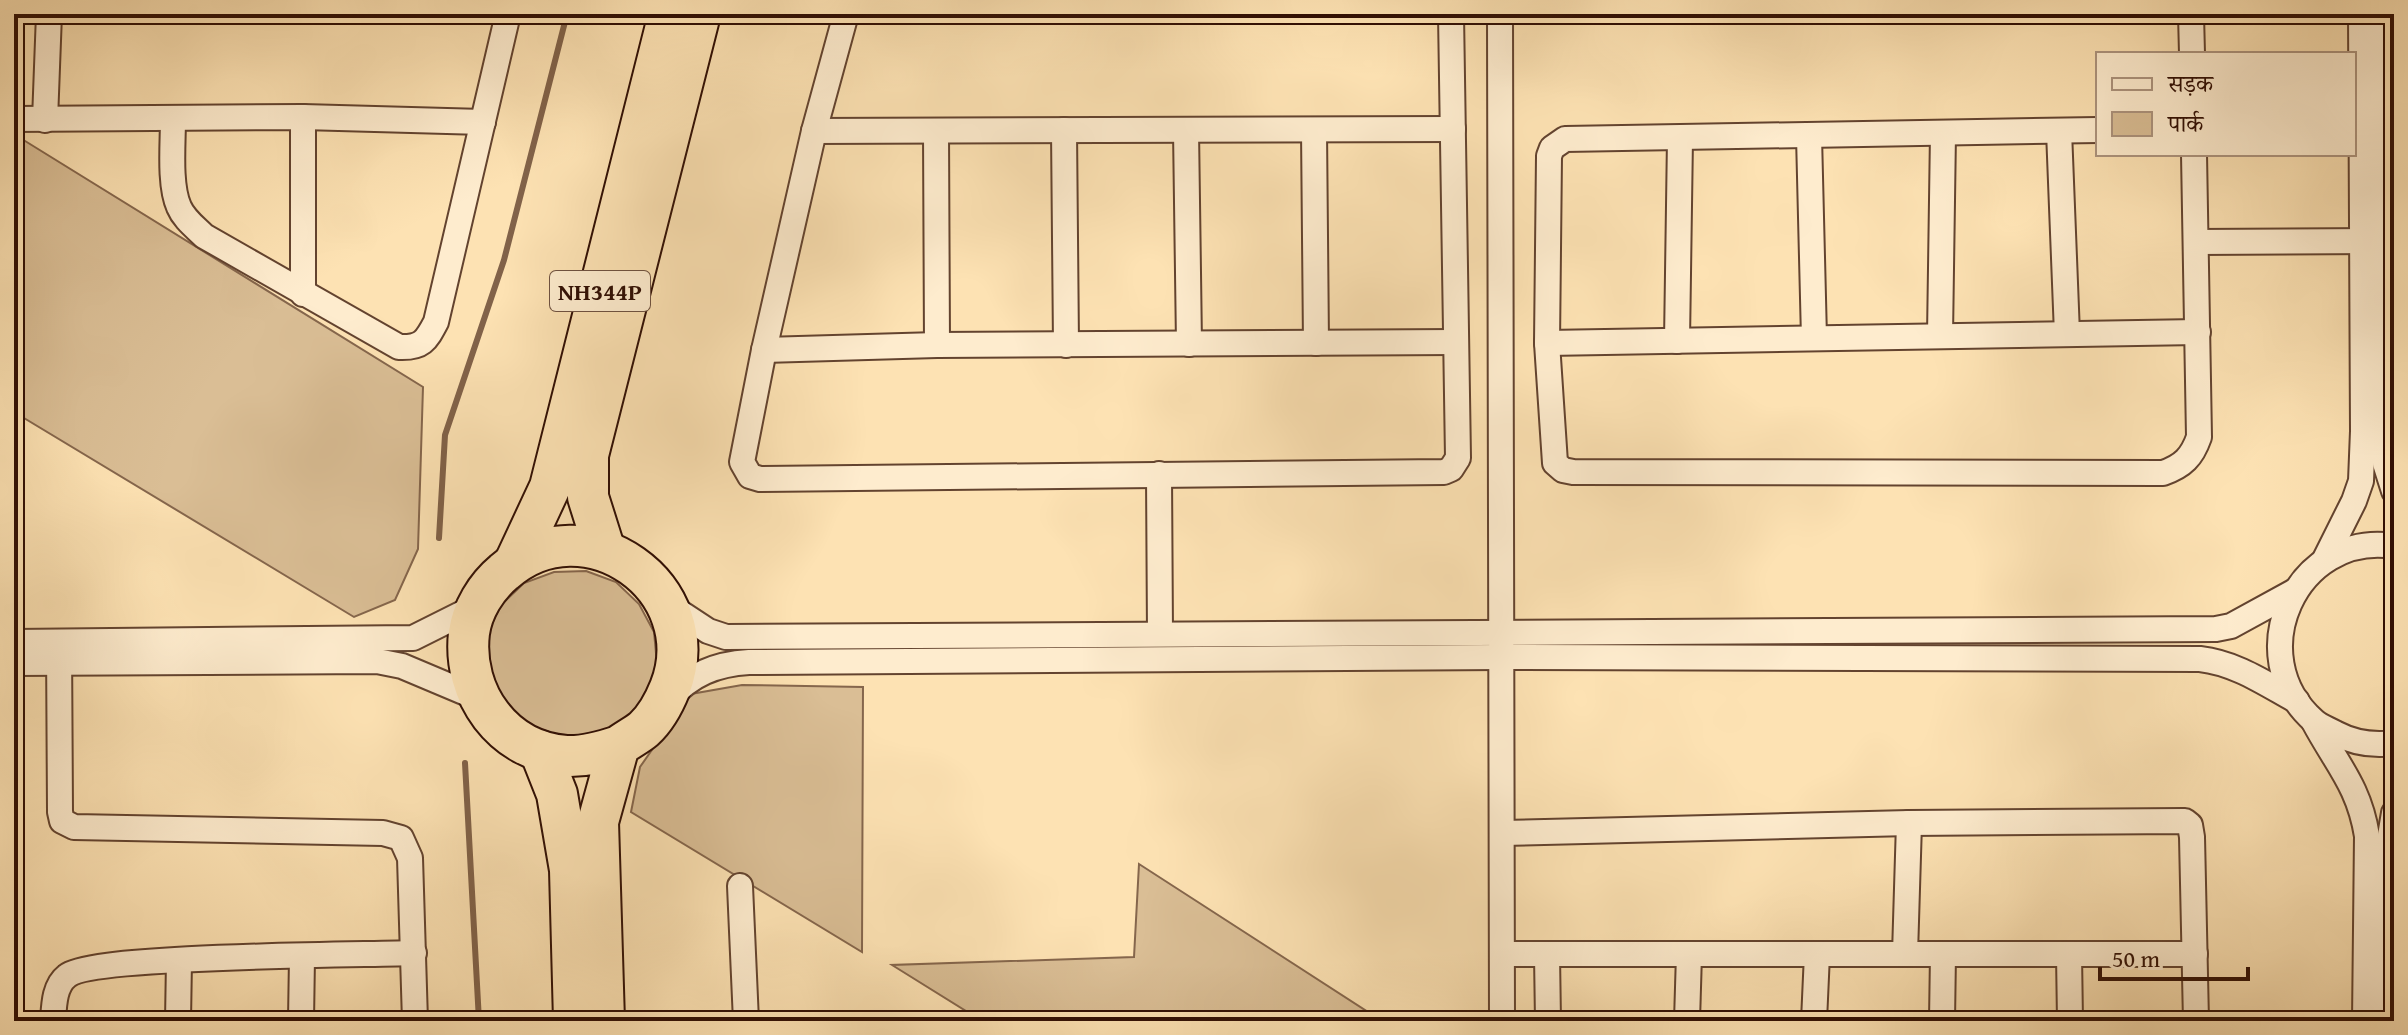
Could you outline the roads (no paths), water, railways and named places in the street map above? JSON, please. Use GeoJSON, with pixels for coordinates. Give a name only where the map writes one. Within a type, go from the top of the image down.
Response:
{"type":"FeatureCollection","features":[{"type":"Feature","properties":{"kind":"highway","name":"NH344P"},"geometry":{"type":"LineString","coordinates":[[515,562],[550,487],[669,14]]}},
{"type":"Feature","properties":{"kind":"highway","name":"NH344P"},"geometry":{"type":"LineString","coordinates":[[605,551],[588,497],[588,455],[700,14]]}},
{"type":"Feature","properties":{"kind":"highway"},"geometry":{"type":"LineString","coordinates":[[574,545],[605,551],[630,563],[651,581],[667,604],[677,638],[676,673],[663,705],[644,729],[619,746],[593,754],[566,756],[540,751],[515,739],[494,721],[478,698],[470,676],[467,652],[469,628],[477,606],[493,581],[515,562],[543,550],[574,545]]}},
{"type":"Feature","properties":{"kind":"highway"},"geometry":{"type":"LineString","coordinates":[[604,1021],[598,822],[619,746]]}},
{"type":"Feature","properties":{"kind":"highway"},"geometry":{"type":"LineString","coordinates":[[540,751],[557,794],[570,870],[574,1021]]}},
{"type":"Feature","properties":{"kind":"street"},"geometry":{"type":"LineString","coordinates":[[45,120],[49,14]]}},
{"type":"Feature","properties":{"kind":"street"},"geometry":{"type":"LineString","coordinates":[[173,119],[174,190],[179,207],[204,236],[399,347],[413,347],[424,342],[436,322],[508,14]]}},
{"type":"Feature","properties":{"kind":"street"},"geometry":{"type":"LineString","coordinates":[[846,14],[814,131],[742,462],[750,476],[760,479],[1444,472],[1451,469],[1458,458],[1451,14]]}},
{"type":"Feature","properties":{"kind":"street"},"geometry":{"type":"LineString","coordinates":[[1500,14],[1502,1021]]}},
{"type":"Feature","properties":{"kind":"street"},"geometry":{"type":"LineString","coordinates":[[2191,14],[2192,52]]}},
{"type":"Feature","properties":{"kind":"street"},"geometry":{"type":"LineString","coordinates":[[2324,561],[2361,481],[2380,241],[2361,14]]}},
{"type":"Feature","properties":{"kind":"street"},"geometry":{"type":"LineString","coordinates":[[2382,14],[2380,241],[2385,463],[2394,491]]}},
{"type":"Feature","properties":{"kind":"street"},"geometry":{"type":"LineString","coordinates":[[14,119],[303,117],[483,122]]}},
{"type":"Feature","properties":{"kind":"street"},"geometry":{"type":"LineString","coordinates":[[303,117],[303,294]]}},
{"type":"Feature","properties":{"kind":"street"},"geometry":{"type":"LineString","coordinates":[[814,131],[1453,129]]}},
{"type":"Feature","properties":{"kind":"street"},"geometry":{"type":"LineString","coordinates":[[1064,130],[1066,345]]}},
{"type":"Feature","properties":{"kind":"street"},"geometry":{"type":"LineString","coordinates":[[1186,130],[1189,344]]}},
{"type":"Feature","properties":{"kind":"street"},"geometry":{"type":"LineString","coordinates":[[1314,130],[1316,343]]}},
{"type":"Feature","properties":{"kind":"street"},"geometry":{"type":"LineString","coordinates":[[2096,130],[1565,139],[1552,148],[1549,156],[1547,343],[1555,463],[1563,470],[1573,472],[2163,473],[2181,467],[2194,453],[2199,437],[2194,156]]}},
{"type":"Feature","properties":{"kind":"street"},"geometry":{"type":"LineString","coordinates":[[936,131],[937,345]]}},
{"type":"Feature","properties":{"kind":"street"},"geometry":{"type":"LineString","coordinates":[[2059,131],[2067,334]]}},
{"type":"Feature","properties":{"kind":"street"},"geometry":{"type":"LineString","coordinates":[[1940,336],[1943,133]]}},
{"type":"Feature","properties":{"kind":"street"},"geometry":{"type":"LineString","coordinates":[[1809,136],[1814,338]]}},
{"type":"Feature","properties":{"kind":"street"},"geometry":{"type":"LineString","coordinates":[[1677,341],[1680,138]]}},
{"type":"Feature","properties":{"kind":"street"},"geometry":{"type":"LineString","coordinates":[[2196,242],[2380,241]]}},
{"type":"Feature","properties":{"kind":"street"},"geometry":{"type":"LineString","coordinates":[[1547,343],[2198,332]]}},
{"type":"Feature","properties":{"kind":"street"},"geometry":{"type":"LineString","coordinates":[[764,350],[937,345],[1456,342]]}},
{"type":"Feature","properties":{"kind":"street"},"geometry":{"type":"LineString","coordinates":[[1159,474],[1160,634]]}},
{"type":"Feature","properties":{"kind":"street"},"geometry":{"type":"LineString","coordinates":[[2365,1021],[2367,836],[2363,812],[2355,788],[2288,684],[2280,646],[2286,608],[2308,574],[2343,551],[2364,545],[2394,546]]}},
{"type":"Feature","properties":{"kind":"street"},"geometry":{"type":"LineString","coordinates":[[667,604],[708,631],[726,637],[2216,629],[2231,626],[2295,591]]}},
{"type":"Feature","properties":{"kind":"street"},"geometry":{"type":"LineString","coordinates":[[14,663],[59,652],[413,638],[477,606]]}},
{"type":"Feature","properties":{"kind":"street"},"geometry":{"type":"LineString","coordinates":[[14,642],[59,652],[377,661],[402,666],[478,698]]}},
{"type":"Feature","properties":{"kind":"street"},"geometry":{"type":"LineString","coordinates":[[59,652],[62,821],[74,827],[395,834],[401,838],[410,858],[415,1021]]}},
{"type":"Feature","properties":{"kind":"street"},"geometry":{"type":"LineString","coordinates":[[663,705],[682,684],[711,667],[749,662],[1501,657],[2200,659],[2219,661],[2239,669],[2297,701]]}},
{"type":"Feature","properties":{"kind":"street"},"geometry":{"type":"LineString","coordinates":[[2314,722],[2349,740],[2378,745],[2394,743]]}},
{"type":"Feature","properties":{"kind":"street"},"geometry":{"type":"LineString","coordinates":[[2385,1021],[2389,842],[2394,813]]}},
{"type":"Feature","properties":{"kind":"street"},"geometry":{"type":"LineString","coordinates":[[1502,833],[1909,823],[2185,821],[2190,825],[2192,837],[2196,1021]]}},
{"type":"Feature","properties":{"kind":"street"},"geometry":{"type":"LineString","coordinates":[[1905,954],[1909,823]]}},
{"type":"Feature","properties":{"kind":"street"},"geometry":{"type":"LineString","coordinates":[[740,886],[746,1021]]}},
{"type":"Feature","properties":{"kind":"street"},"geometry":{"type":"LineString","coordinates":[[53,1021],[57,990],[65,977],[76,970],[179,960],[414,953]]}},
{"type":"Feature","properties":{"kind":"street"},"geometry":{"type":"LineString","coordinates":[[1502,954],[2195,954]]}},
{"type":"Feature","properties":{"kind":"street"},"geometry":{"type":"LineString","coordinates":[[1687,1021],[1689,954]]}},
{"type":"Feature","properties":{"kind":"street"},"geometry":{"type":"LineString","coordinates":[[1814,1021],[1817,954]]}},
{"type":"Feature","properties":{"kind":"street"},"geometry":{"type":"LineString","coordinates":[[1942,1021],[1943,954]]}},
{"type":"Feature","properties":{"kind":"street"},"geometry":{"type":"LineString","coordinates":[[2069,954],[2070,1021]]}},
{"type":"Feature","properties":{"kind":"street"},"geometry":{"type":"LineString","coordinates":[[1547,955],[1548,1021]]}},
{"type":"Feature","properties":{"kind":"street"},"geometry":{"type":"LineString","coordinates":[[301,1021],[302,957]]}},
{"type":"Feature","properties":{"kind":"street"},"geometry":{"type":"LineString","coordinates":[[178,1021],[179,960]]}},
{"type":"Feature","properties":{"kind":"waterway"},"geometry":{"type":"LineString","coordinates":[[439,538],[445,435],[504,260],[567,14]]}},
{"type":"Feature","properties":{"kind":"waterway"},"geometry":{"type":"LineString","coordinates":[[465,763],[479,1021]]}}]}
